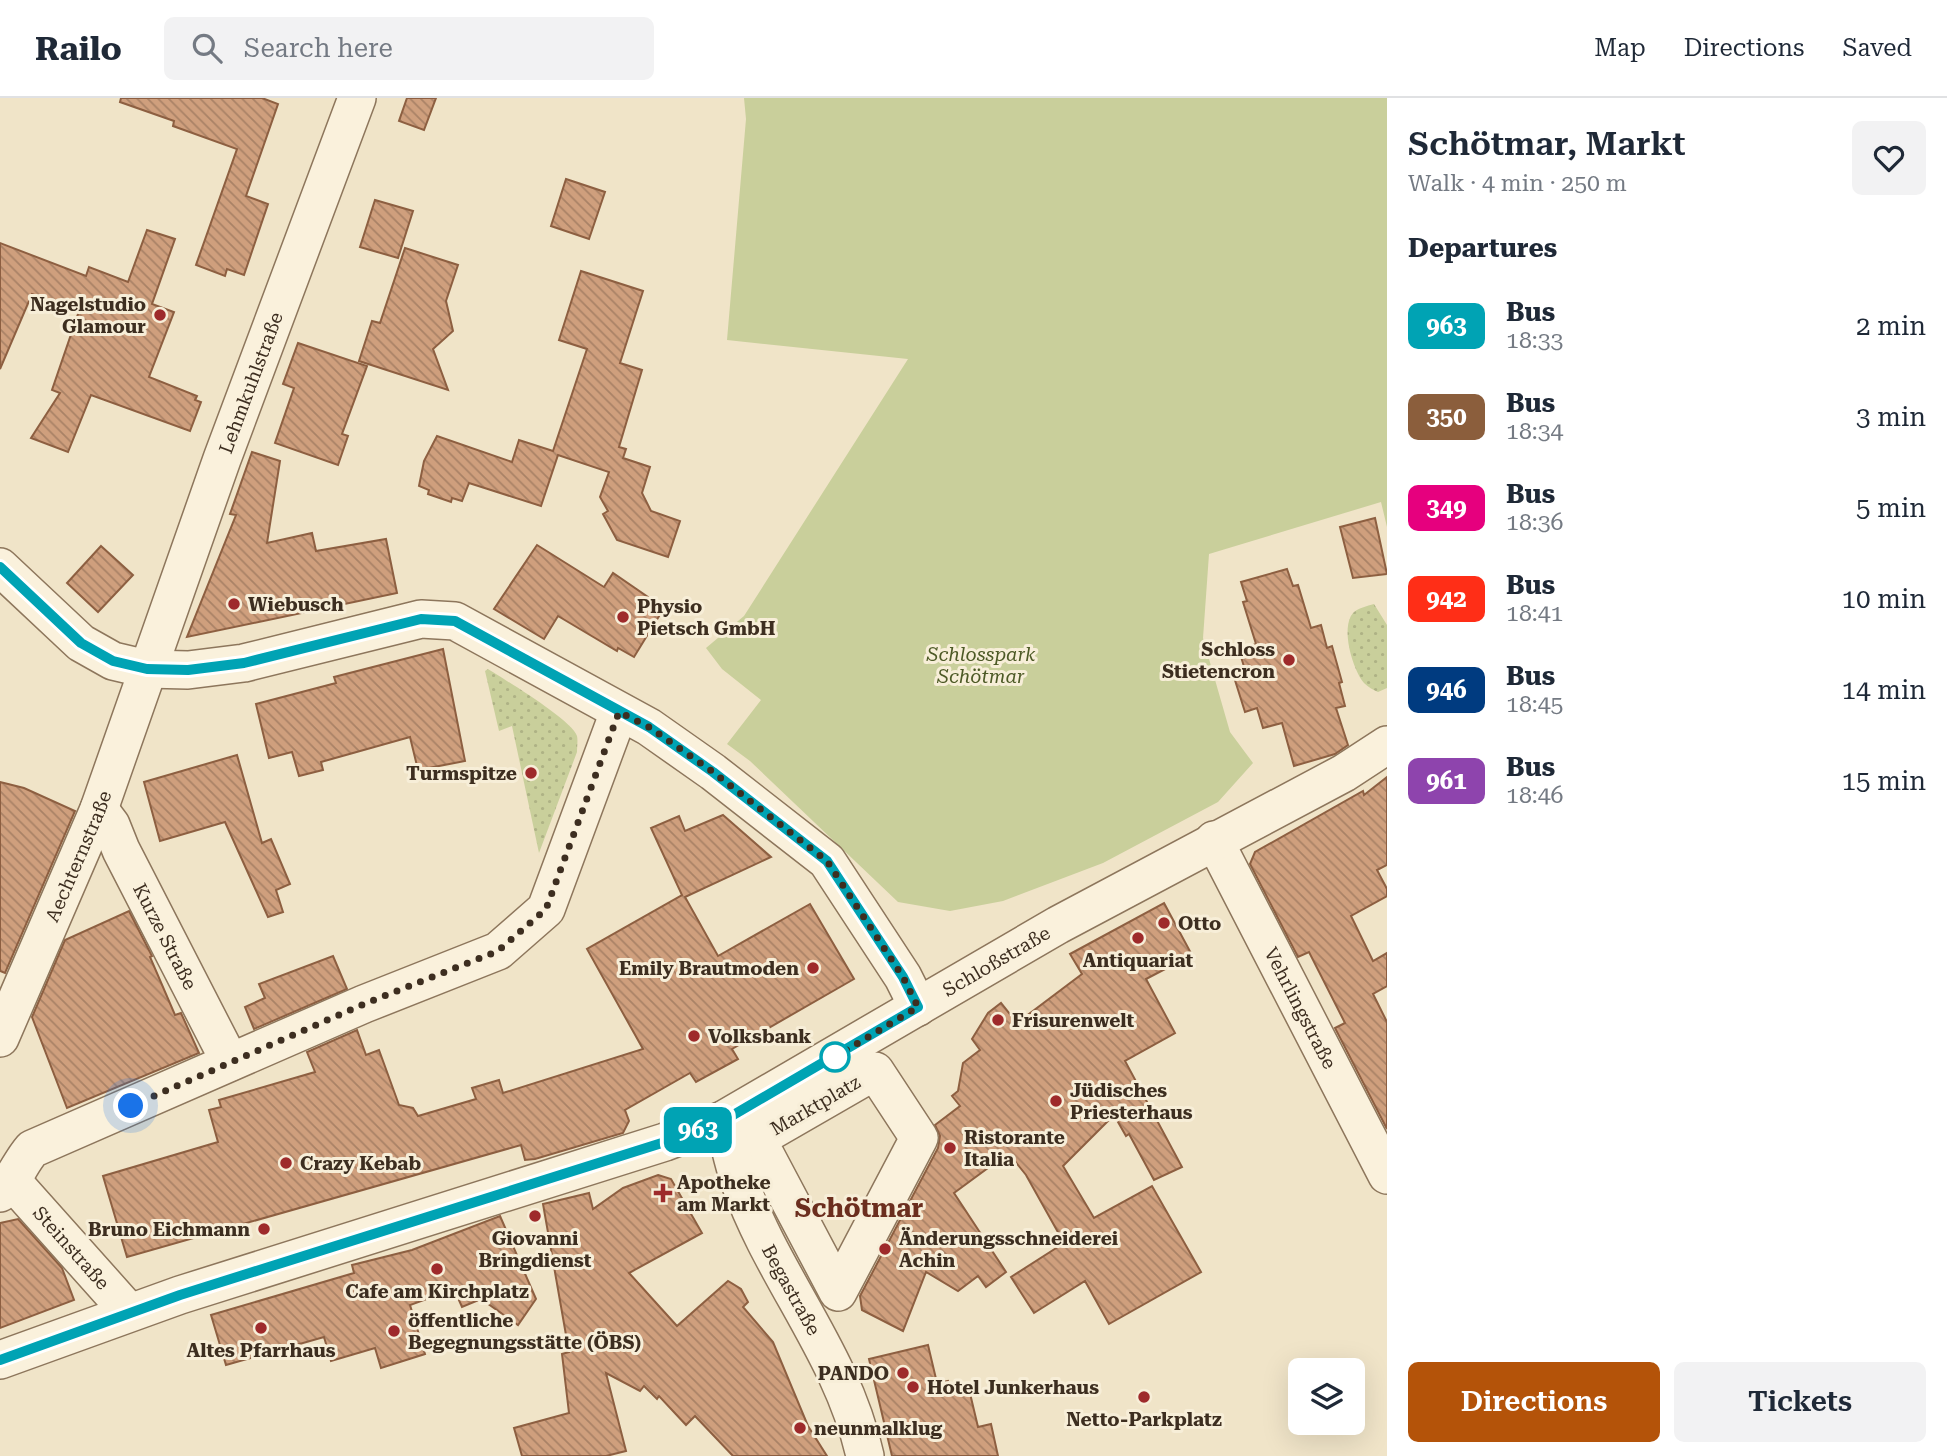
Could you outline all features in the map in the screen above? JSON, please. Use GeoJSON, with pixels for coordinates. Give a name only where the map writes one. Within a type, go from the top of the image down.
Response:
{"type":"FeatureCollection","features":[{"type":"Feature","properties":{"kind":"street","name":"Lehmkuhlstraße"},"geometry":{"type":"LineString","coordinates":[[147,669],[357,98]]}},
{"type":"Feature","properties":{"kind":"street"},"geometry":{"type":"LineString","coordinates":[[0,567],[81,643],[113,661],[147,669],[188,670],[244,663],[421,619],[455,621],[649,727],[713,772],[827,861],[903,977],[918,1007]]}},
{"type":"Feature","properties":{"kind":"street","name":"Aechternstraße"},"geometry":{"type":"LineString","coordinates":[[0,1038],[99,809],[147,669]]}},
{"type":"Feature","properties":{"kind":"street","name":"Steinstraße"},"geometry":{"type":"LineString","coordinates":[[129,1312],[6,1187],[17,1166],[32,1149],[364,1004],[498,951],[546,909],[619,712]]}},
{"type":"Feature","properties":{"kind":"street","name":"Schloßstraße"},"geometry":{"type":"LineString","coordinates":[[0,1360],[129,1312],[723,1121],[1058,925],[1343,773],[1387,745]]}},
{"type":"Feature","properties":{"kind":"street","name":"Kurze Straße"},"geometry":{"type":"LineString","coordinates":[[99,809],[111,825],[121,850],[230,1062]]}},
{"type":"Feature","properties":{"kind":"street","name":"Vehrlingstraße"},"geometry":{"type":"LineString","coordinates":[[1214,840],[1387,1175]]}},
{"type":"Feature","properties":{"kind":"street","name":"Marktplatz"},"geometry":{"type":"LineString","coordinates":[[875,1071],[919,1138],[838,1292],[757,1139],[875,1071]]}},
{"type":"Feature","properties":{"kind":"street","name":"Begastraße"},"geometry":{"type":"LineString","coordinates":[[723,1121],[741,1184],[826,1349],[860,1430],[866,1456]]}},
{"type":"Feature","properties":{"kind":"green space","name":"Schlosspark Schötmar"},"geometry":{"type":"Polygon","coordinates":[[[744,98],[1387,98],[1387,527],[1381,502],[1209,554],[1203,638],[1230,732],[1253,763],[1218,802],[1103,863],[1003,901],[950,911],[898,902],[750,761],[727,744],[761,700],[722,669],[706,648],[744,616],[908,359],[727,340],[746,119],[744,98]]]}},
{"type":"Feature","properties":{"kind":"green space"},"geometry":{"type":"Polygon","coordinates":[[[1374,604],[1387,625],[1387,688],[1378,692],[1367,686],[1360,677],[1352,659],[1348,638],[1349,620],[1353,613],[1374,604]]]}},
{"type":"Feature","properties":{"kind":"green space"},"geometry":{"type":"Polygon","coordinates":[[[488,669],[563,720],[577,736],[577,752],[539,853],[512,726],[499,731],[485,671],[488,669]]]}},
{"type":"Feature","properties":{"kind":"building"},"geometry":{"type":"Polygon","coordinates":[[[121,98],[262,98],[278,104],[246,196],[268,204],[244,275],[227,269],[225,276],[196,265],[237,149],[173,126],[174,121],[120,102],[121,98]]]}},
{"type":"Feature","properties":{"kind":"building"},"geometry":{"type":"Polygon","coordinates":[[[407,98],[436,98],[424,130],[399,121],[407,98]]]}},
{"type":"Feature","properties":{"kind":"building"},"geometry":{"type":"Polygon","coordinates":[[[566,179],[605,192],[589,239],[551,226],[566,179]]]}},
{"type":"Feature","properties":{"kind":"building"},"geometry":{"type":"Polygon","coordinates":[[[375,200],[413,211],[398,258],[360,247],[375,200]]]}},
{"type":"Feature","properties":{"kind":"building"},"geometry":{"type":"Polygon","coordinates":[[[147,230],[175,239],[152,304],[174,312],[149,377],[197,396],[195,400],[201,402],[190,431],[91,395],[68,452],[31,438],[60,393],[52,390],[79,311],[32,294],[0,369],[0,243],[86,276],[89,267],[128,282],[147,230]]]}},
{"type":"Feature","properties":{"kind":"building"},"geometry":{"type":"Polygon","coordinates":[[[405,248],[458,265],[446,301],[453,331],[433,349],[448,390],[359,361],[372,321],[380,323],[405,248]]]}},
{"type":"Feature","properties":{"kind":"building"},"geometry":{"type":"Polygon","coordinates":[[[581,271],[643,291],[620,363],[642,370],[619,447],[626,449],[623,458],[650,467],[642,493],[651,511],[680,521],[668,557],[617,540],[603,514],[608,511],[600,497],[609,472],[558,455],[541,506],[469,483],[462,501],[452,498],[451,502],[428,494],[429,490],[419,486],[424,461],[437,436],[512,462],[519,440],[553,451],[587,349],[559,340],[581,271]]]}},
{"type":"Feature","properties":{"kind":"building"},"geometry":{"type":"Polygon","coordinates":[[[298,343],[367,366],[342,434],[348,436],[338,465],[275,443],[294,388],[283,384],[298,343]]]}},
{"type":"Feature","properties":{"kind":"building"},"geometry":{"type":"Polygon","coordinates":[[[252,452],[280,461],[267,543],[312,533],[316,551],[386,539],[397,593],[187,637],[236,515],[230,514],[252,452]]]}},
{"type":"Feature","properties":{"kind":"building"},"geometry":{"type":"Polygon","coordinates":[[[1375,518],[1387,574],[1353,578],[1340,527],[1375,518]]]}},
{"type":"Feature","properties":{"kind":"building"},"geometry":{"type":"Polygon","coordinates":[[[537,545],[604,587],[613,573],[664,608],[634,657],[618,648],[617,651],[558,616],[544,639],[494,609],[537,545]]]}},
{"type":"Feature","properties":{"kind":"building"},"geometry":{"type":"Polygon","coordinates":[[[101,546],[133,575],[98,612],[67,583],[101,546]]]}},
{"type":"Feature","properties":{"kind":"building","name":"Schloss Stietencron"},"geometry":{"type":"Polygon","coordinates":[[[1287,569],[1293,586],[1298,585],[1311,628],[1321,625],[1327,648],[1332,646],[1342,682],[1339,683],[1345,706],[1336,708],[1348,745],[1335,754],[1294,766],[1282,723],[1263,728],[1257,708],[1245,712],[1233,674],[1245,670],[1239,650],[1256,644],[1243,602],[1247,601],[1241,582],[1287,569]]]}},
{"type":"Feature","properties":{"kind":"building"},"geometry":{"type":"Polygon","coordinates":[[[443,649],[465,761],[418,770],[410,737],[321,762],[323,770],[299,776],[292,752],[269,758],[256,704],[336,683],[334,677],[443,649]]]}},
{"type":"Feature","properties":{"kind":"building"},"geometry":{"type":"Polygon","coordinates":[[[237,755],[262,843],[271,839],[290,884],[276,890],[283,912],[268,917],[225,822],[160,841],[144,782],[237,755]]]}},
{"type":"Feature","properties":{"kind":"building"},"geometry":{"type":"Polygon","coordinates":[[[1387,777],[1387,865],[1377,870],[1387,889],[1387,896],[1351,916],[1373,961],[1387,953],[1387,986],[1373,994],[1387,1022],[1387,1129],[1335,1028],[1345,1023],[1309,952],[1298,957],[1250,864],[1255,852],[1363,791],[1364,795],[1387,777]]]}},
{"type":"Feature","properties":{"kind":"building"},"geometry":{"type":"Polygon","coordinates":[[[0,782],[24,788],[75,811],[5,973],[0,971],[0,782]]]}},
{"type":"Feature","properties":{"kind":"building"},"geometry":{"type":"Polygon","coordinates":[[[723,815],[771,857],[685,897],[718,956],[810,904],[854,979],[732,1049],[738,1059],[696,1082],[690,1073],[625,1110],[629,1121],[623,1133],[535,1159],[525,1160],[521,1145],[127,1257],[103,1176],[218,1142],[209,1110],[221,1107],[219,1100],[315,1072],[307,1052],[357,1030],[366,1055],[379,1050],[399,1105],[413,1108],[418,1116],[476,1099],[472,1088],[499,1080],[503,1093],[643,1049],[587,949],[682,895],[651,828],[679,816],[685,831],[723,815]]]}},
{"type":"Feature","properties":{"kind":"building"},"geometry":{"type":"Polygon","coordinates":[[[1164,903],[1192,955],[1146,979],[1175,1033],[1125,1061],[1182,1167],[1154,1180],[1129,1134],[1126,1136],[1114,1115],[1063,1166],[1094,1218],[1152,1186],[1201,1272],[1109,1324],[1085,1281],[1034,1313],[1011,1277],[1064,1243],[1026,1175],[1010,1155],[1005,1160],[1003,1157],[954,1193],[1006,1272],[986,1287],[978,1276],[958,1291],[926,1272],[903,1331],[862,1310],[860,1296],[938,1148],[940,1136],[935,1125],[960,1106],[952,1096],[958,1091],[963,1063],[980,1050],[972,1039],[988,1013],[1001,1003],[1017,1023],[1082,974],[1070,954],[1164,903]]]}},
{"type":"Feature","properties":{"kind":"building"},"geometry":{"type":"Polygon","coordinates":[[[129,911],[152,956],[150,957],[175,1015],[181,1013],[199,1053],[67,1108],[32,1017],[65,940],[129,911]]]}},
{"type":"Feature","properties":{"kind":"building"},"geometry":{"type":"Polygon","coordinates":[[[333,956],[347,989],[254,1029],[245,1007],[265,998],[259,984],[333,956]]]}},
{"type":"Feature","properties":{"kind":"building"},"geometry":{"type":"Polygon","coordinates":[[[658,1175],[671,1179],[702,1233],[629,1273],[677,1326],[728,1281],[741,1289],[748,1302],[743,1307],[773,1342],[808,1426],[827,1456],[733,1456],[695,1416],[686,1425],[659,1396],[657,1399],[644,1386],[640,1391],[606,1373],[626,1451],[606,1456],[522,1456],[514,1428],[569,1413],[562,1354],[569,1352],[543,1204],[589,1193],[593,1209],[623,1188],[658,1175]]]}},
{"type":"Feature","properties":{"kind":"building"},"geometry":{"type":"Polygon","coordinates":[[[500,1216],[536,1299],[518,1325],[481,1299],[462,1307],[454,1289],[410,1305],[425,1354],[381,1368],[375,1348],[331,1361],[324,1337],[226,1365],[211,1315],[354,1273],[352,1265],[412,1250],[500,1216]]]}},
{"type":"Feature","properties":{"kind":"building"},"geometry":{"type":"Polygon","coordinates":[[[18,1219],[62,1268],[74,1300],[0,1328],[0,1223],[18,1219]]]}},
{"type":"Feature","properties":{"kind":"building"},"geometry":{"type":"Polygon","coordinates":[[[928,1345],[937,1383],[948,1381],[951,1389],[968,1385],[978,1427],[991,1424],[998,1456],[892,1456],[869,1359],[928,1345]]]}},
{"type":"Feature","properties":{"kind":"bus line","name":"963"},"geometry":{"type":"LineString","coordinates":[[0,567],[81,643],[113,661],[147,669],[188,670],[244,663],[421,619],[455,621],[649,727],[713,772],[827,861],[903,977],[918,1007],[723,1121],[665,1142],[180,1295],[0,1360]]}},
{"type":"Feature","properties":{"kind":"place","name":"Nagelstudio Glamour"},"geometry":{"type":"Point","coordinates":[160,315]}},
{"type":"Feature","properties":{"kind":"place","name":"Wiebusch"},"geometry":{"type":"Point","coordinates":[234,604]}},
{"type":"Feature","properties":{"kind":"place","name":"Physio Pietsch GmbH"},"geometry":{"type":"Point","coordinates":[623,617]}},
{"type":"Feature","properties":{"kind":"place","name":"Schloss Stietencron"},"geometry":{"type":"Point","coordinates":[1289,660]}},
{"type":"Feature","properties":{"kind":"place","name":"Turmspitze"},"geometry":{"type":"Point","coordinates":[531,773]}},
{"type":"Feature","properties":{"kind":"place","name":"Otto"},"geometry":{"type":"Point","coordinates":[1164,923]}},
{"type":"Feature","properties":{"kind":"place","name":"Antiquariat"},"geometry":{"type":"Point","coordinates":[1138,938]}},
{"type":"Feature","properties":{"kind":"place","name":"Emily Brautmoden"},"geometry":{"type":"Point","coordinates":[813,968]}},
{"type":"Feature","properties":{"kind":"place","name":"Frisurenwelt"},"geometry":{"type":"Point","coordinates":[998,1020]}},
{"type":"Feature","properties":{"kind":"place","name":"Volksbank"},"geometry":{"type":"Point","coordinates":[694,1036]}},
{"type":"Feature","properties":{"kind":"place","name":"Jüdisches Priesterhaus"},"geometry":{"type":"Point","coordinates":[1056,1101]}},
{"type":"Feature","properties":{"kind":"place","name":"Ristorante Italia"},"geometry":{"type":"Point","coordinates":[950,1148]}},
{"type":"Feature","properties":{"kind":"place","name":"Crazy Kebab"},"geometry":{"type":"Point","coordinates":[286,1163]}},
{"type":"Feature","properties":{"kind":"place","name":"Apotheke am Markt"},"geometry":{"type":"Point","coordinates":[663,1193]}},
{"type":"Feature","properties":{"kind":"place","name":"Giovanni Bringdienst"},"geometry":{"type":"Point","coordinates":[535,1216]}},
{"type":"Feature","properties":{"kind":"place","name":"Bruno Eichmann"},"geometry":{"type":"Point","coordinates":[264,1229]}},
{"type":"Feature","properties":{"kind":"place","name":"Änderungsschneiderei Achin"},"geometry":{"type":"Point","coordinates":[885,1249]}},
{"type":"Feature","properties":{"kind":"place","name":"Cafe am Kirchplatz"},"geometry":{"type":"Point","coordinates":[437,1269]}},
{"type":"Feature","properties":{"kind":"place","name":"Altes Pfarrhaus"},"geometry":{"type":"Point","coordinates":[261,1328]}},
{"type":"Feature","properties":{"kind":"place","name":"öffentliche Begegnungsstätte (ÖBS)"},"geometry":{"type":"Point","coordinates":[394,1331]}},
{"type":"Feature","properties":{"kind":"place","name":"PANDO"},"geometry":{"type":"Point","coordinates":[903,1373]}},
{"type":"Feature","properties":{"kind":"place","name":"Hotel Junkerhaus"},"geometry":{"type":"Point","coordinates":[913,1387]}},
{"type":"Feature","properties":{"kind":"place","name":"Netto-Parkplatz"},"geometry":{"type":"Point","coordinates":[1144,1397]}},
{"type":"Feature","properties":{"kind":"place","name":"neunmalklug"},"geometry":{"type":"Point","coordinates":[800,1428]}},
{"type":"Feature","properties":{"kind":"district","name":"Schötmar"},"geometry":{"type":"Point","coordinates":[859,1208]}},
{"type":"Feature","properties":{"kind":"route"},"geometry":{"type":"LineString","coordinates":[[131,1106],[364,1004],[498,951],[546,909],[619,712],[649,727],[713,772],[827,861],[903,977],[918,1007],[835,1057]]}}]}
